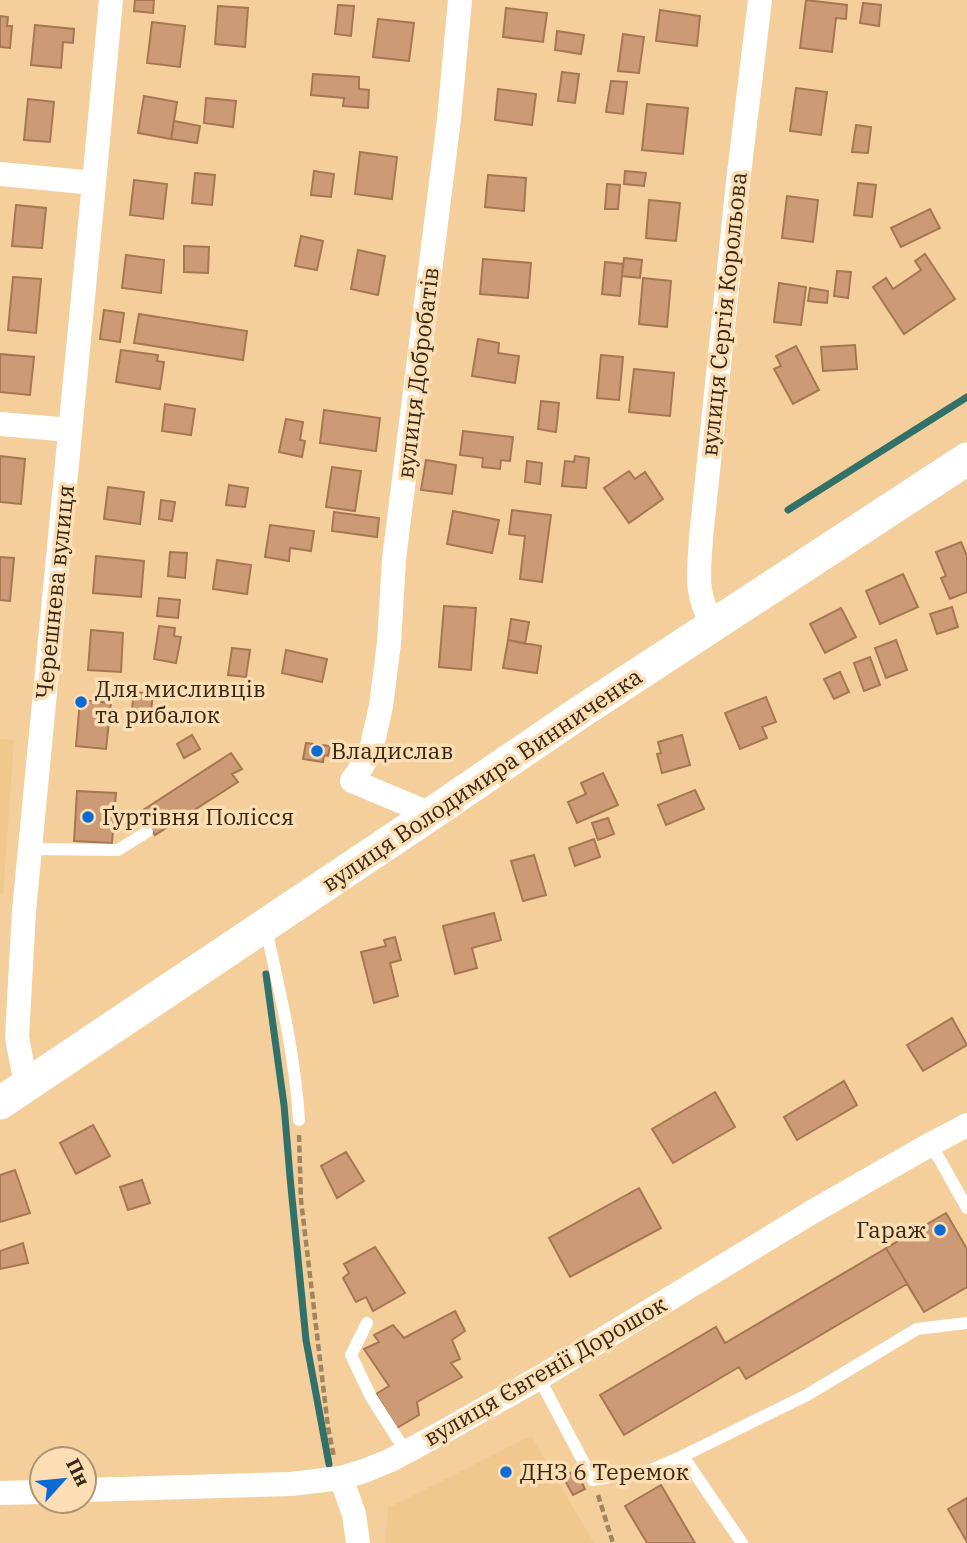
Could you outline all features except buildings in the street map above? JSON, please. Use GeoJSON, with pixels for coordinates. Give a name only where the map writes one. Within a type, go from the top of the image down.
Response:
{"type":"FeatureCollection","features":[{"type":"Feature","properties":{"kind":"main road","name":"вулиця Володимира Винниченка"},"geometry":{"type":"LineString","coordinates":[[0,1103],[579,713],[967,459]]}},
{"type":"Feature","properties":{"kind":"street","name":"Черешнева вулиця"},"geometry":{"type":"LineString","coordinates":[[31,1082],[23,1069],[17,1037],[18,1000],[12,910],[29,849],[111,0]]}},
{"type":"Feature","properties":{"kind":"street","name":"вулиця Добробатів"},"geometry":{"type":"LineString","coordinates":[[431,814],[352,781],[372,746],[381,706],[394,559],[449,119],[460,0]]}},
{"type":"Feature","properties":{"kind":"street","name":"вулиця Сергія Корольова"},"geometry":{"type":"LineString","coordinates":[[714,626],[701,600],[701,538],[760,0]]}},
{"type":"Feature","properties":{"kind":"street"},"geometry":{"type":"LineString","coordinates":[[0,174],[94,183]]}},
{"type":"Feature","properties":{"kind":"street"},"geometry":{"type":"LineString","coordinates":[[0,424],[70,430]]}},
{"type":"Feature","properties":{"kind":"street","name":"вулиця Євгенії Дорошок"},"geometry":{"type":"LineString","coordinates":[[98,1490],[291,1484],[341,1478],[364,1471],[406,1452],[539,1378],[732,1259],[967,1125]]}},
{"type":"Feature","properties":{"kind":"street"},"geometry":{"type":"LineString","coordinates":[[341,1478],[354,1514],[358,1543]]}},
{"type":"Feature","properties":{"kind":"street"},"geometry":{"type":"LineString","coordinates":[[0,1493],[28,1492]]}},
{"type":"Feature","properties":{"kind":"lane"},"geometry":{"type":"LineString","coordinates":[[29,849],[118,850],[147,832]]}},
{"type":"Feature","properties":{"kind":"lane"},"geometry":{"type":"LineString","coordinates":[[265,925],[289,1035],[299,1120]]}},
{"type":"Feature","properties":{"kind":"lane"},"geometry":{"type":"LineString","coordinates":[[931,1144],[967,1208]]}},
{"type":"Feature","properties":{"kind":"lane"},"geometry":{"type":"LineString","coordinates":[[367,1323],[351,1355],[372,1397],[406,1452]]}},
{"type":"Feature","properties":{"kind":"lane"},"geometry":{"type":"LineString","coordinates":[[539,1378],[593,1480],[651,1470],[683,1456],[807,1395],[917,1329],[967,1323]]}},
{"type":"Feature","properties":{"kind":"lane"},"geometry":{"type":"LineString","coordinates":[[683,1456],[742,1543]]}},
{"type":"Feature","properties":{"kind":"path"},"geometry":{"type":"LineString","coordinates":[[299,1120],[301,1200],[308,1264],[331,1448],[341,1478]]}},
{"type":"Feature","properties":{"kind":"path"},"geometry":{"type":"LineString","coordinates":[[593,1480],[613,1543]]}},
{"type":"Feature","properties":{"kind":"shaded area"},"geometry":{"type":"Polygon","coordinates":[[[0,739],[14,740],[3,894],[0,894],[0,739]]]}},
{"type":"Feature","properties":{"kind":"shaded area","name":"ДНЗ 6 Теремок"},"geometry":{"type":"Polygon","coordinates":[[[531,1436],[594,1543],[385,1543],[388,1508],[531,1436]]]}},
{"type":"Feature","properties":{"kind":"waterway"},"geometry":{"type":"LineString","coordinates":[[788,510],[967,397]]}},
{"type":"Feature","properties":{"kind":"waterway"},"geometry":{"type":"LineString","coordinates":[[266,974],[284,1105],[306,1340],[329,1464]]}},
{"type":"Feature","properties":{"kind":"place","name":"Для мисливців та рибалок"},"geometry":{"type":"Point","coordinates":[81,702]}},
{"type":"Feature","properties":{"kind":"place","name":"Владислав"},"geometry":{"type":"Point","coordinates":[317,751]}},
{"type":"Feature","properties":{"kind":"place","name":"Ґуртівня Полісся"},"geometry":{"type":"Point","coordinates":[88,817]}},
{"type":"Feature","properties":{"kind":"place","name":"Гараж"},"geometry":{"type":"Point","coordinates":[940,1230]}},
{"type":"Feature","properties":{"kind":"place","name":"ДНЗ 6 Теремок"},"geometry":{"type":"Point","coordinates":[506,1472]}}]}
